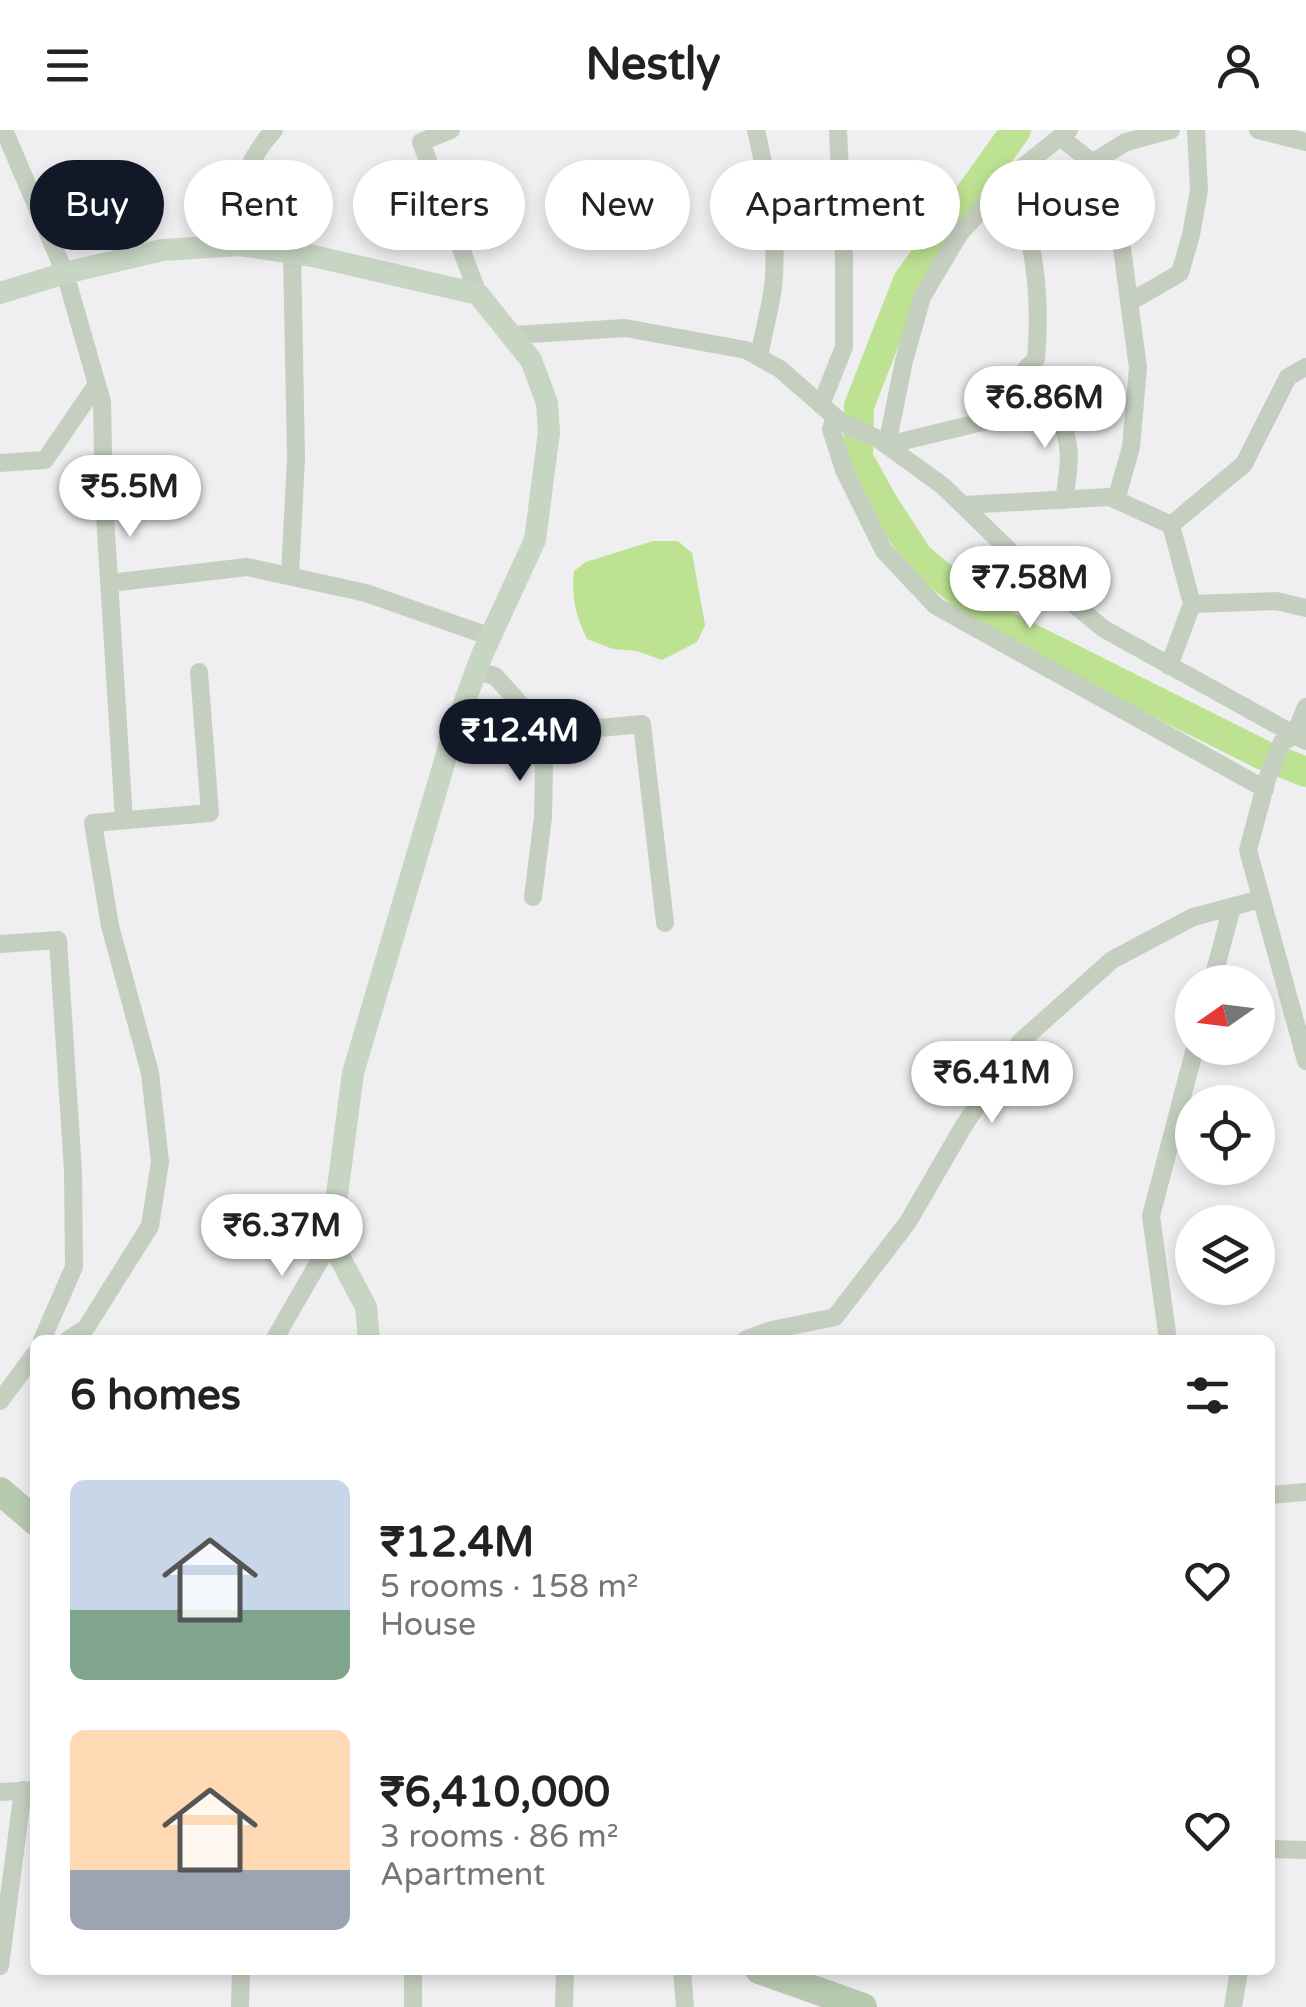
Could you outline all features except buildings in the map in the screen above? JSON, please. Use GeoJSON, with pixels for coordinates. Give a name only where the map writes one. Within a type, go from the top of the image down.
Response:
{"type":"FeatureCollection","features":[{"type":"Feature","properties":{"kind":"main road"},"geometry":{"type":"LineString","coordinates":[[0,1491],[30,1517]]}},
{"type":"Feature","properties":{"kind":"main road"},"geometry":{"type":"LineString","coordinates":[[773,1975],[863,2007]]}},
{"type":"Feature","properties":{"kind":"street"},"geometry":{"type":"LineString","coordinates":[[253,160],[274,130]]}},
{"type":"Feature","properties":{"kind":"street"},"geometry":{"type":"LineString","coordinates":[[277,1335],[332,1241],[352,1073],[453,733],[476,670],[535,540],[549,432],[547,403],[531,360],[478,294],[418,136],[451,130]]}},
{"type":"Feature","properties":{"kind":"street"},"geometry":{"type":"LineString","coordinates":[[756,130],[773,248],[773,286],[759,357]]}},
{"type":"Feature","properties":{"kind":"street"},"geometry":{"type":"LineString","coordinates":[[838,130],[844,348],[831,429],[844,470],[884,551],[936,606],[1266,784]]}},
{"type":"Feature","properties":{"kind":"street"},"geometry":{"type":"LineString","coordinates":[[1095,160],[1126,142],[1170,130]]}},
{"type":"Feature","properties":{"kind":"street"},"geometry":{"type":"LineString","coordinates":[[1130,302],[1180,272],[1200,190],[1196,130]]}},
{"type":"Feature","properties":{"kind":"street"},"geometry":{"type":"LineString","coordinates":[[1258,130],[1306,142]]}},
{"type":"Feature","properties":{"kind":"street"},"geometry":{"type":"LineString","coordinates":[[1032,160],[1064,134],[1090,160]]}},
{"type":"Feature","properties":{"kind":"street"},"geometry":{"type":"LineString","coordinates":[[5,140],[65,272],[102,402],[104,500],[124,820]]}},
{"type":"Feature","properties":{"kind":"street"},"geometry":{"type":"LineString","coordinates":[[883,442],[922,296],[960,234],[980,212]]}},
{"type":"Feature","properties":{"kind":"street"},"geometry":{"type":"LineString","coordinates":[[0,294],[65,272],[184,248]]}},
{"type":"Feature","properties":{"kind":"street"},"geometry":{"type":"LineString","coordinates":[[272,250],[478,294]]}},
{"type":"Feature","properties":{"kind":"street"},"geometry":{"type":"LineString","coordinates":[[1014,410],[1016,381],[1036,359],[1038,288],[1033,250]]}},
{"type":"Feature","properties":{"kind":"street"},"geometry":{"type":"LineString","coordinates":[[1116,500],[1130,447],[1138,368],[1122,250]]}},
{"type":"Feature","properties":{"kind":"street"},"geometry":{"type":"LineString","coordinates":[[290,575],[296,458],[292,253]]}},
{"type":"Feature","properties":{"kind":"street"},"geometry":{"type":"LineString","coordinates":[[513,335],[625,328],[746,350],[780,369],[832,415],[883,442],[944,486],[1016,557],[1104,630],[1294,740]]}},
{"type":"Feature","properties":{"kind":"street"},"geometry":{"type":"LineString","coordinates":[[1171,526],[1244,464],[1288,377],[1306,366]]}},
{"type":"Feature","properties":{"kind":"street"},"geometry":{"type":"LineString","coordinates":[[0,463],[46,460],[97,384]]}},
{"type":"Feature","properties":{"kind":"street"},"geometry":{"type":"LineString","coordinates":[[883,442],[1003,417],[1014,410],[1058,415],[1066,431],[1070,460],[1064,500]]}},
{"type":"Feature","properties":{"kind":"street"},"geometry":{"type":"LineString","coordinates":[[963,505],[1110,497],[1171,526],[1192,604],[1169,666]]}},
{"type":"Feature","properties":{"kind":"street"},"geometry":{"type":"LineString","coordinates":[[110,583],[247,567],[366,592],[491,638]]}},
{"type":"Feature","properties":{"kind":"street"},"geometry":{"type":"LineString","coordinates":[[1192,604],[1276,602],[1306,608]]}},
{"type":"Feature","properties":{"kind":"street"},"geometry":{"type":"LineString","coordinates":[[476,670],[496,676],[530,716],[544,766],[543,817],[533,897]]}},
{"type":"Feature","properties":{"kind":"street"},"geometry":{"type":"LineString","coordinates":[[76,1335],[86,1328],[150,1226],[160,1162],[150,1073],[110,926],[93,823],[210,813],[200,672]]}},
{"type":"Feature","properties":{"kind":"street"},"geometry":{"type":"LineString","coordinates":[[1306,707],[1294,740],[1266,784],[1248,850],[1306,1061]]}},
{"type":"Feature","properties":{"kind":"street"},"geometry":{"type":"LineString","coordinates":[[535,734],[642,724],[665,923]]}},
{"type":"Feature","properties":{"kind":"street"},"geometry":{"type":"LineString","coordinates":[[758,1335],[835,1317],[908,1222],[963,1127],[1020,1042],[1112,960],[1192,917],[1262,898]]}},
{"type":"Feature","properties":{"kind":"street"},"geometry":{"type":"LineString","coordinates":[[1217,965],[1232,907]]}},
{"type":"Feature","properties":{"kind":"street"},"geometry":{"type":"LineString","coordinates":[[0,944],[58,940],[73,1171],[74,1267],[44,1335]]}},
{"type":"Feature","properties":{"kind":"street"},"geometry":{"type":"LineString","coordinates":[[1167,1335],[1151,1216],[1191,1065]]}},
{"type":"Feature","properties":{"kind":"street"},"geometry":{"type":"LineString","coordinates":[[332,1241],[366,1306],[369,1335]]}},
{"type":"Feature","properties":{"kind":"street"},"geometry":{"type":"LineString","coordinates":[[0,1401],[30,1362]]}},
{"type":"Feature","properties":{"kind":"street"},"geometry":{"type":"LineString","coordinates":[[1275,1495],[1306,1492]]}},
{"type":"Feature","properties":{"kind":"street"},"geometry":{"type":"LineString","coordinates":[[0,1792],[29,1790],[0,1966]]}},
{"type":"Feature","properties":{"kind":"street"},"geometry":{"type":"LineString","coordinates":[[1275,1850],[1306,1850]]}},
{"type":"Feature","properties":{"kind":"street"},"geometry":{"type":"LineString","coordinates":[[240,2007],[241,1975]]}},
{"type":"Feature","properties":{"kind":"street"},"geometry":{"type":"LineString","coordinates":[[413,1975],[413,2007]]}},
{"type":"Feature","properties":{"kind":"street"},"geometry":{"type":"LineString","coordinates":[[564,2007],[565,1975]]}},
{"type":"Feature","properties":{"kind":"street"},"geometry":{"type":"LineString","coordinates":[[682,1975],[684,2007]]}},
{"type":"Feature","properties":{"kind":"street"},"geometry":{"type":"LineString","coordinates":[[1233,2007],[1238,1975]]}},
{"type":"Feature","properties":{"kind":"shaded area"},"geometry":{"type":"Polygon","coordinates":[[[653,541],[678,541],[692,553],[705,625],[697,642],[662,660],[587,639],[573,589],[574,571],[586,562],[653,541]]]}},
{"type":"Feature","properties":{"kind":"waterway"},"geometry":{"type":"LineString","coordinates":[[1016,130],[908,281],[859,406],[858,458],[918,557],[992,619],[1261,754],[1306,772]]}}]}
